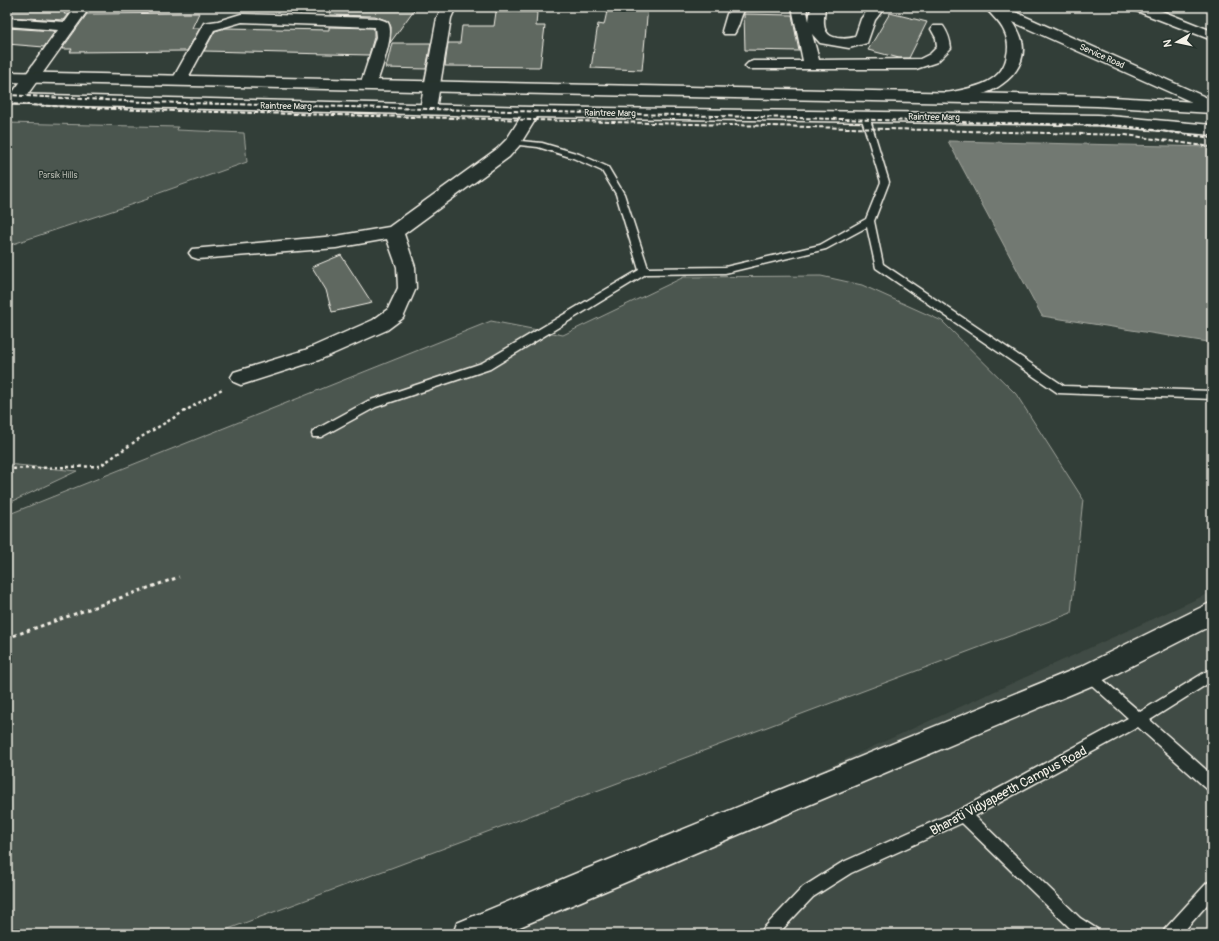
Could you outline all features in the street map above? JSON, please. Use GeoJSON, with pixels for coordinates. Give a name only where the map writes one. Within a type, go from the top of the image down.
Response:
{"type":"FeatureCollection","features":[{"type":"Feature","properties":{"kind":"main road"},"geometry":{"type":"LineString","coordinates":[[12,99],[31,79],[83,7]]}},
{"type":"Feature","properties":{"kind":"main road"},"geometry":{"type":"LineString","coordinates":[[428,109],[444,18],[449,7]]}},
{"type":"Feature","properties":{"kind":"main road"},"geometry":{"type":"LineString","coordinates":[[729,31],[734,14],[739,7]]}},
{"type":"Feature","properties":{"kind":"main road"},"geometry":{"type":"LineString","coordinates":[[798,7],[812,65]]}},
{"type":"Feature","properties":{"kind":"main road"},"geometry":{"type":"LineString","coordinates":[[818,7],[816,25],[820,35],[825,40],[849,44],[862,40],[868,19],[878,7]]}},
{"type":"Feature","properties":{"kind":"main road"},"geometry":{"type":"LineString","coordinates":[[826,50],[863,51],[869,26],[876,13],[884,7]]}},
{"type":"Feature","properties":{"kind":"main road"},"geometry":{"type":"LineString","coordinates":[[948,97],[972,93],[992,86],[1006,76],[1014,62],[1016,48],[1013,33],[992,7]]}},
{"type":"Feature","properties":{"kind":"main road","name":"Service Road"},"geometry":{"type":"LineString","coordinates":[[992,7],[1212,107]]}},
{"type":"Feature","properties":{"kind":"main road"},"geometry":{"type":"LineString","coordinates":[[1139,7],[1212,36]]}},
{"type":"Feature","properties":{"kind":"main road"},"geometry":{"type":"LineString","coordinates":[[9,22],[21,11]]}},
{"type":"Feature","properties":{"kind":"main road"},"geometry":{"type":"LineString","coordinates":[[179,82],[209,26],[220,25],[241,18],[375,22],[382,25],[383,37],[368,86]]}},
{"type":"Feature","properties":{"kind":"main road"},"geometry":{"type":"LineString","coordinates":[[9,22],[69,27]]}},
{"type":"Feature","properties":{"kind":"main road"},"geometry":{"type":"LineString","coordinates":[[753,66],[916,64],[928,62],[937,57],[944,48],[943,38],[938,29]]}},
{"type":"Feature","properties":{"kind":"main road","name":"Raintree Marg"},"geometry":{"type":"LineString","coordinates":[[7,78],[948,97],[1104,101],[1212,107]]}},
{"type":"Feature","properties":{"kind":"main road","name":"Raintree Marg"},"geometry":{"type":"LineString","coordinates":[[12,99],[532,112],[1098,120],[1212,130]]}},
{"type":"Feature","properties":{"kind":"main road"},"geometry":{"type":"LineString","coordinates":[[198,253],[336,242],[394,232],[503,153],[513,142],[532,112]]}},
{"type":"Feature","properties":{"kind":"main road"},"geometry":{"type":"LineString","coordinates":[[241,377],[312,355],[380,325],[396,313],[407,288],[406,267],[394,232]]}},
{"type":"Feature","properties":{"kind":"main road"},"geometry":{"type":"LineString","coordinates":[[468,934],[584,884],[1089,675],[1212,613]]}},
{"type":"Feature","properties":{"kind":"lane"},"geometry":{"type":"LineString","coordinates":[[865,116],[885,182],[870,221],[879,266],[1062,390],[1212,395]]}},
{"type":"Feature","properties":{"kind":"lane"},"geometry":{"type":"LineString","coordinates":[[513,142],[539,145],[576,156],[605,169],[620,194],[644,271]]}},
{"type":"Feature","properties":{"kind":"lane"},"geometry":{"type":"LineString","coordinates":[[317,434],[372,404],[486,366],[644,271],[725,270],[823,247],[870,221]]}},
{"type":"Feature","properties":{"kind":"lane","name":"Bharati Vidyapeeth Campus Road"},"geometry":{"type":"LineString","coordinates":[[768,934],[808,892],[846,868],[964,815],[1138,720],[1212,674]]}},
{"type":"Feature","properties":{"kind":"lane"},"geometry":{"type":"LineString","coordinates":[[1089,675],[1212,784]]}},
{"type":"Feature","properties":{"kind":"lane"},"geometry":{"type":"LineString","coordinates":[[964,815],[1075,923],[1092,934]]}},
{"type":"Feature","properties":{"kind":"lane"},"geometry":{"type":"LineString","coordinates":[[1170,934],[1180,925],[1212,888]]}},
{"type":"Feature","properties":{"kind":"path"},"geometry":{"type":"LineString","coordinates":[[7,469],[100,466],[143,436],[241,377]]}},
{"type":"Feature","properties":{"kind":"path"},"geometry":{"type":"LineString","coordinates":[[7,638],[179,577]]}},
{"type":"Feature","properties":{"kind":"shaded area"},"geometry":{"type":"Polygon","coordinates":[[[948,141],[1212,147],[1212,341],[1208,342],[1042,316],[948,141]]]}},
{"type":"Feature","properties":{"kind":"shaded area"},"geometry":{"type":"Polygon","coordinates":[[[1212,592],[1212,934],[462,934],[1212,592]]]}},
{"type":"Feature","properties":{"kind":"green space","name":"Parsik Hills"},"geometry":{"type":"Polygon","coordinates":[[[7,123],[178,127],[177,130],[244,133],[247,162],[148,197],[148,199],[7,246],[7,123]]]}},
{"type":"Feature","properties":{"kind":"green space"},"geometry":{"type":"Polygon","coordinates":[[[821,276],[862,285],[942,321],[1016,394],[1083,499],[1071,613],[215,934],[7,934],[7,515],[491,321],[563,335],[684,277],[821,276]]]}},
{"type":"Feature","properties":{"kind":"green space"},"geometry":{"type":"Polygon","coordinates":[[[7,464],[77,471],[7,504],[7,464]]]}},
{"type":"Feature","properties":{"kind":"building"},"geometry":{"type":"Polygon","coordinates":[[[7,7],[68,7],[64,14],[69,14],[64,20],[7,17],[7,7]]]}},
{"type":"Feature","properties":{"kind":"building"},"geometry":{"type":"Polygon","coordinates":[[[330,7],[416,7],[390,43],[391,27],[388,21],[375,16],[330,15],[330,7]]]}},
{"type":"Feature","properties":{"kind":"building"},"geometry":{"type":"Polygon","coordinates":[[[608,7],[648,7],[642,70],[591,68],[598,24],[604,25],[608,7]]]}},
{"type":"Feature","properties":{"kind":"building"},"geometry":{"type":"Polygon","coordinates":[[[496,12],[537,12],[536,26],[545,26],[540,67],[445,66],[448,43],[460,43],[462,26],[494,26],[496,12]]]}},
{"type":"Feature","properties":{"kind":"building"},"geometry":{"type":"Polygon","coordinates":[[[199,13],[192,28],[200,28],[187,51],[70,52],[72,49],[62,49],[87,14],[199,13]]]}},
{"type":"Feature","properties":{"kind":"building"},"geometry":{"type":"Polygon","coordinates":[[[890,13],[927,22],[909,58],[899,58],[868,50],[890,13]]]}},
{"type":"Feature","properties":{"kind":"building"},"geometry":{"type":"Polygon","coordinates":[[[744,14],[792,15],[799,51],[745,50],[744,14]]]}},
{"type":"Feature","properties":{"kind":"building"},"geometry":{"type":"Polygon","coordinates":[[[329,27],[374,28],[374,37],[369,55],[204,51],[215,31],[225,28],[329,30],[329,27]]]}},
{"type":"Feature","properties":{"kind":"building"},"geometry":{"type":"Polygon","coordinates":[[[7,28],[55,31],[44,47],[7,44],[7,28]]]}},
{"type":"Feature","properties":{"kind":"building"},"geometry":{"type":"Polygon","coordinates":[[[392,43],[431,43],[426,69],[386,68],[392,43]]]}},
{"type":"Feature","properties":{"kind":"building"},"geometry":{"type":"Polygon","coordinates":[[[341,255],[372,303],[332,312],[326,290],[312,267],[341,255]]]}},
{"type":"Feature","properties":{"kind":"railway"},"geometry":{"type":"LineString","coordinates":[[7,95],[144,102],[1124,126],[1212,138]]}},
{"type":"Feature","properties":{"kind":"railway"},"geometry":{"type":"LineString","coordinates":[[7,104],[138,110],[1126,135],[1212,147]]}}]}
